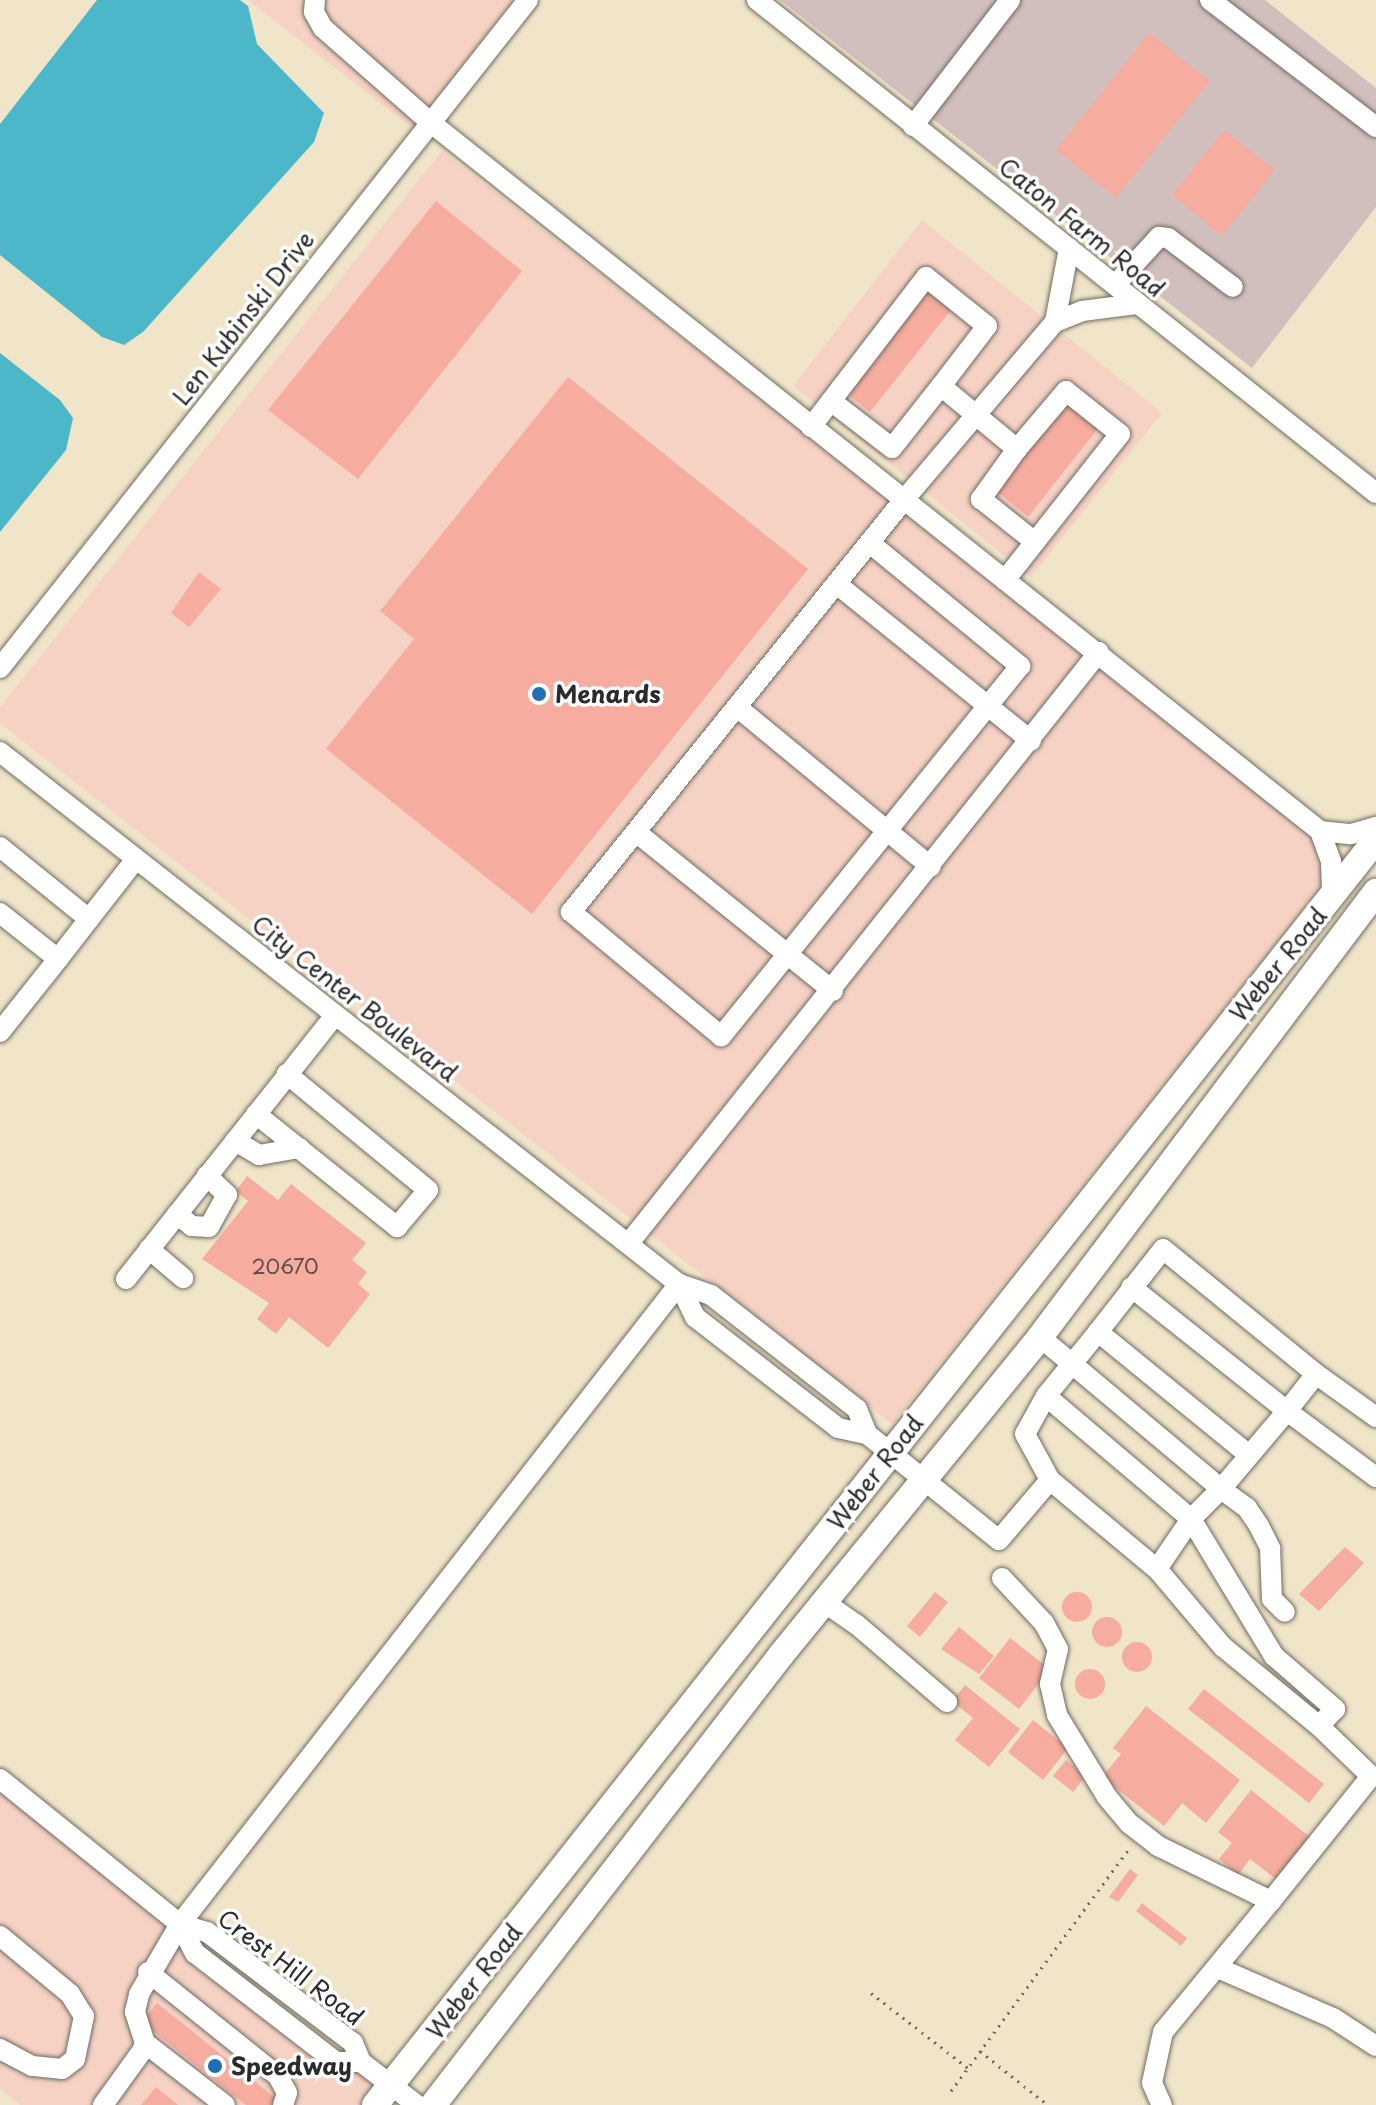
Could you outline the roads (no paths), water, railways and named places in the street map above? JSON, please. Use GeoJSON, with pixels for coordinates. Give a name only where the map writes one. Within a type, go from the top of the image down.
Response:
{"type":"FeatureCollection","features":[{"type":"Feature","properties":{"kind":"main road","name":"Weber Road"},"geometry":{"type":"LineString","coordinates":[[383,2095],[1376,840]]}},
{"type":"Feature","properties":{"kind":"main road","name":"Weber Road"},"geometry":{"type":"LineString","coordinates":[[433,2105],[824,1602],[1040,1337],[1376,892]]}},
{"type":"Feature","properties":{"kind":"street"},"geometry":{"type":"LineString","coordinates":[[315,0],[314,12],[323,28],[430,122],[1320,831],[1331,862],[1332,898]]}},
{"type":"Feature","properties":{"kind":"street","name":"Len Kubinski Drive"},"geometry":{"type":"LineString","coordinates":[[0,668],[528,0]]}},
{"type":"Feature","properties":{"kind":"street","name":"Caton Farm Road"},"geometry":{"type":"LineString","coordinates":[[757,0],[1376,493]]}},
{"type":"Feature","properties":{"kind":"street"},"geometry":{"type":"LineString","coordinates":[[913,126],[1010,0]]}},
{"type":"Feature","properties":{"kind":"street"},"geometry":{"type":"LineString","coordinates":[[1210,0],[1376,127]]}},
{"type":"Feature","properties":{"kind":"street"},"geometry":{"type":"LineString","coordinates":[[1116,284],[1159,237],[1168,238],[1233,287]]}},
{"type":"Feature","properties":{"kind":"street"},"geometry":{"type":"LineString","coordinates":[[1055,322],[1069,248]]}},
{"type":"Feature","properties":{"kind":"street"},"geometry":{"type":"LineString","coordinates":[[811,427],[926,277],[987,326],[892,448],[831,401]]}},
{"type":"Feature","properties":{"kind":"street"},"geometry":{"type":"LineString","coordinates":[[871,544],[1020,666],[721,1036],[571,912],[903,501],[1055,322],[1082,311],[1137,304]]}},
{"type":"Feature","properties":{"kind":"street"},"geometry":{"type":"LineString","coordinates":[[941,386],[1017,449]]}},
{"type":"Feature","properties":{"kind":"street"},"geometry":{"type":"LineString","coordinates":[[1005,580],[1035,542],[1120,434],[1066,391],[1017,449],[981,499],[1035,542]]}},
{"type":"Feature","properties":{"kind":"street"},"geometry":{"type":"LineString","coordinates":[[838,585],[1031,741]]}},
{"type":"Feature","properties":{"kind":"street"},"geometry":{"type":"LineString","coordinates":[[629,1243],[833,991],[1099,652]]}},
{"type":"Feature","properties":{"kind":"street"},"geometry":{"type":"LineString","coordinates":[[737,707],[931,867]]}},
{"type":"Feature","properties":{"kind":"street","name":"City Center Boulevard"},"geometry":{"type":"LineString","coordinates":[[0,752],[629,1243],[679,1284],[695,1317],[838,1428],[867,1434],[999,1540],[1050,1480]]}},
{"type":"Feature","properties":{"kind":"street"},"geometry":{"type":"LineString","coordinates":[[1320,831],[1351,834],[1376,827]]}},
{"type":"Feature","properties":{"kind":"street"},"geometry":{"type":"LineString","coordinates":[[636,832],[833,991]]}},
{"type":"Feature","properties":{"kind":"street"},"geometry":{"type":"LineString","coordinates":[[0,847],[89,919]]}},
{"type":"Feature","properties":{"kind":"street"},"geometry":{"type":"LineString","coordinates":[[0,1032],[136,859]]}},
{"type":"Feature","properties":{"kind":"street"},"geometry":{"type":"LineString","coordinates":[[0,913],[58,959]]}},
{"type":"Feature","properties":{"kind":"street"},"geometry":{"type":"LineString","coordinates":[[126,1279],[335,1015]]}},
{"type":"Feature","properties":{"kind":"street"},"geometry":{"type":"LineString","coordinates":[[256,1114],[397,1227],[428,1190],[287,1074]]}},
{"type":"Feature","properties":{"kind":"street"},"geometry":{"type":"LineString","coordinates":[[235,1141],[259,1155],[299,1148]]}},
{"type":"Feature","properties":{"kind":"street"},"geometry":{"type":"LineString","coordinates":[[177,1214],[192,1226],[209,1227],[227,1195],[207,1176]]}},
{"type":"Feature","properties":{"kind":"street"},"geometry":{"type":"LineString","coordinates":[[149,1249],[183,1278]]}},
{"type":"Feature","properties":{"kind":"street"},"geometry":{"type":"LineString","coordinates":[[1162,2105],[1152,2083],[1163,2032],[1371,1776],[1319,1726],[1223,1647],[1157,1569],[1050,1480],[1025,1434],[1046,1396],[1070,1363],[1163,1249],[1316,1374],[1376,1417]]}},
{"type":"Feature","properties":{"kind":"street"},"geometry":{"type":"LineString","coordinates":[[225,2105],[145,2043],[135,2012],[148,1972],[180,1924],[679,1284]]}},
{"type":"Feature","properties":{"kind":"street"},"geometry":{"type":"LineString","coordinates":[[1131,1287],[1376,1477]]}},
{"type":"Feature","properties":{"kind":"street"},"geometry":{"type":"LineString","coordinates":[[1098,1332],[1249,1455]]}},
{"type":"Feature","properties":{"kind":"street"},"geometry":{"type":"LineString","coordinates":[[1040,1337],[1247,1508],[1270,1548],[1272,1599],[1285,1612]]}},
{"type":"Feature","properties":{"kind":"street"},"geometry":{"type":"LineString","coordinates":[[1157,1569],[1191,1519],[1221,1489],[1316,1374]]}},
{"type":"Feature","properties":{"kind":"street"},"geometry":{"type":"LineString","coordinates":[[1046,1396],[1191,1519],[1274,1656],[1335,1709],[1319,1726]]}},
{"type":"Feature","properties":{"kind":"street"},"geometry":{"type":"LineString","coordinates":[[1002,1578],[1044,1623],[1058,1649],[1050,1684],[1057,1715],[1107,1797],[1140,1832],[1271,1901]]}},
{"type":"Feature","properties":{"kind":"street"},"geometry":{"type":"LineString","coordinates":[[824,1602],[856,1624],[947,1702]]}},
{"type":"Feature","properties":{"kind":"street","name":"Crest Hill Road"},"geometry":{"type":"LineString","coordinates":[[0,1779],[180,1924],[207,1932],[353,2043],[361,2062],[383,2095],[417,2105]]}},
{"type":"Feature","properties":{"kind":"street"},"geometry":{"type":"LineString","coordinates":[[0,1936],[70,1994],[84,2016],[75,2059],[62,2069],[32,2066],[0,2049]]}},
{"type":"Feature","properties":{"kind":"street"},"geometry":{"type":"LineString","coordinates":[[1218,1968],[1333,2018],[1376,2046]]}},
{"type":"Feature","properties":{"kind":"street"},"geometry":{"type":"LineString","coordinates":[[148,1972],[278,2076],[287,2093],[283,2105]]}},
{"type":"Feature","properties":{"kind":"street"},"geometry":{"type":"LineString","coordinates":[[103,2105],[145,2043]]}},
{"type":"Feature","properties":{"kind":"water"},"geometry":{"type":"Polygon","coordinates":[[[97,0],[240,0],[248,6],[257,44],[324,113],[314,142],[143,332],[124,345],[102,337],[0,255],[0,124],[97,0]]]}},
{"type":"Feature","properties":{"kind":"water"},"geometry":{"type":"Polygon","coordinates":[[[0,353],[60,400],[73,418],[66,450],[0,532],[0,353]]]}},
{"type":"Feature","properties":{"kind":"place","name":"Menards"},"geometry":{"type":"Point","coordinates":[539,694]}},
{"type":"Feature","properties":{"kind":"place","name":"Speedway"},"geometry":{"type":"Point","coordinates":[215,2066]}}]}
